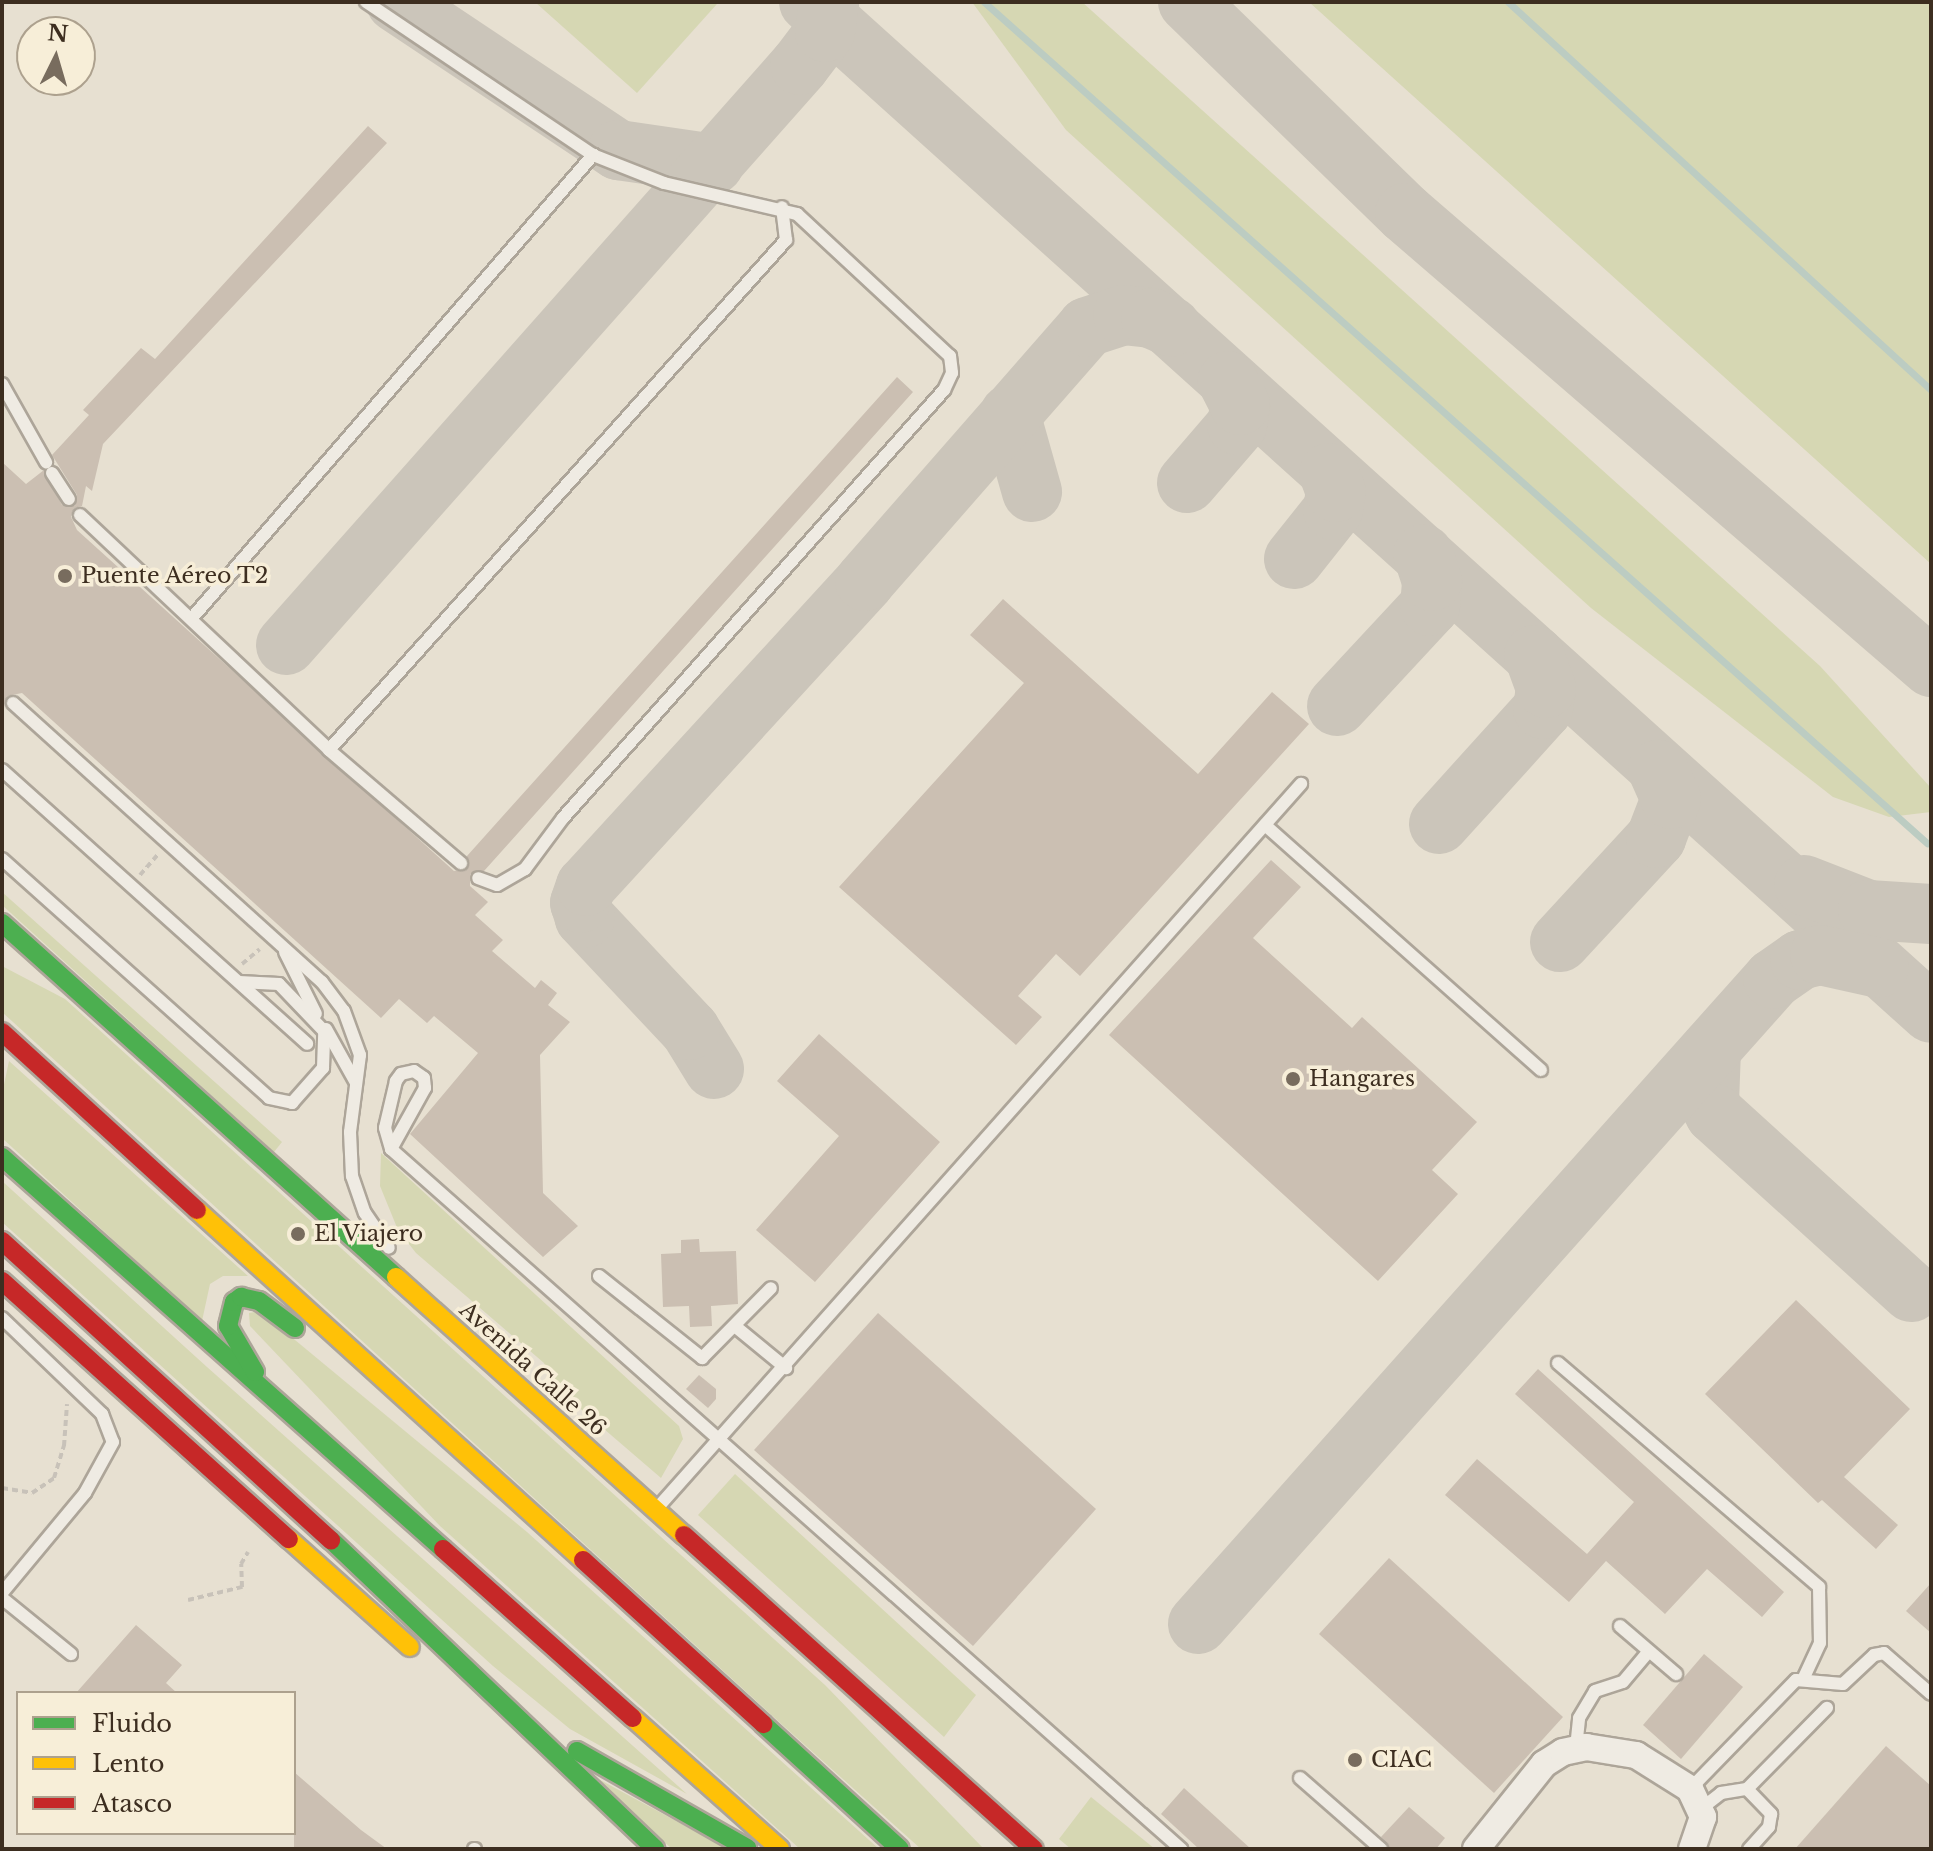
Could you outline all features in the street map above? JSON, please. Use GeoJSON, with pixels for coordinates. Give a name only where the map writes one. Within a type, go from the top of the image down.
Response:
{"type":"FeatureCollection","features":[{"type":"Feature","properties":{"kind":"main road","name":"Avenida Calle 26"},"geometry":{"type":"LineString","coordinates":[[2,923],[906,1738],[1034,1849]]}},
{"type":"Feature","properties":{"kind":"main road"},"geometry":{"type":"LineString","coordinates":[[2,952],[75,990]]}},
{"type":"Feature","properties":{"kind":"main road"},"geometry":{"type":"LineString","coordinates":[[2,1032],[900,1849]]}},
{"type":"Feature","properties":{"kind":"main road"},"geometry":{"type":"LineString","coordinates":[[2,1157],[279,1407],[780,1849]]}},
{"type":"Feature","properties":{"kind":"main road"},"geometry":{"type":"LineString","coordinates":[[2,1241],[462,1659],[656,1849]]}},
{"type":"Feature","properties":{"kind":"main road"},"geometry":{"type":"LineString","coordinates":[[2,1281],[429,1665]]}},
{"type":"Feature","properties":{"kind":"main road"},"geometry":{"type":"LineString","coordinates":[[279,1407],[228,1326],[230,1307],[241,1297],[259,1301],[465,1455]]}},
{"type":"Feature","properties":{"kind":"main road"},"geometry":{"type":"LineString","coordinates":[[462,1659],[576,1751],[713,1824],[748,1849]]}},
{"type":"Feature","properties":{"kind":"main road"},"geometry":{"type":"LineString","coordinates":[[476,1707],[637,1849]]}},
{"type":"Feature","properties":{"kind":"main road"},"geometry":{"type":"LineString","coordinates":[[906,1738],[1006,1849]]}},
{"type":"Feature","properties":{"kind":"street"},"geometry":{"type":"LineString","coordinates":[[1476,1849],[1544,1764],[1576,1748],[1619,1750],[1673,1774],[1696,1798],[1703,1825],[1692,1849]]}},
{"type":"Feature","properties":{"kind":"lane"},"geometry":{"type":"LineString","coordinates":[[366,2],[593,155],[664,183],[782,207],[813,225],[940,342],[950,356],[952,373],[944,390],[563,818],[525,869],[497,885],[478,878]]}},
{"type":"Feature","properties":{"kind":"lane"},"geometry":{"type":"LineString","coordinates":[[192,618],[593,155]]}},
{"type":"Feature","properties":{"kind":"lane"},"geometry":{"type":"LineString","coordinates":[[329,750],[786,240],[782,207]]}},
{"type":"Feature","properties":{"kind":"lane"},"geometry":{"type":"LineString","coordinates":[[2,384],[69,499]]}},
{"type":"Feature","properties":{"kind":"lane"},"geometry":{"type":"LineString","coordinates":[[80,515],[329,750],[461,863]]}},
{"type":"Feature","properties":{"kind":"lane"},"geometry":{"type":"LineString","coordinates":[[13,703],[277,941],[344,1011],[358,1045],[359,1089],[350,1154],[360,1200],[434,1313]]}},
{"type":"Feature","properties":{"kind":"lane"},"geometry":{"type":"LineString","coordinates":[[2,770],[307,1044]]}},
{"type":"Feature","properties":{"kind":"lane"},"geometry":{"type":"LineString","coordinates":[[655,1510],[786,1368],[1301,784]]}},
{"type":"Feature","properties":{"kind":"lane"},"geometry":{"type":"LineString","coordinates":[[1265,825],[1541,1070]]}},
{"type":"Feature","properties":{"kind":"lane"},"geometry":{"type":"LineString","coordinates":[[2,859],[263,1093],[286,1104],[308,1089],[326,1061],[320,1022],[279,984],[234,978]]}},
{"type":"Feature","properties":{"kind":"lane"},"geometry":{"type":"LineString","coordinates":[[277,941],[359,1089]]}},
{"type":"Feature","properties":{"kind":"lane"},"geometry":{"type":"LineString","coordinates":[[391,1149],[426,1084],[414,1071],[401,1074],[396,1081],[385,1128],[391,1149],[1181,1849]]}},
{"type":"Feature","properties":{"kind":"lane"},"geometry":{"type":"LineString","coordinates":[[599,1276],[696,1357],[709,1357],[771,1288]]}},
{"type":"Feature","properties":{"kind":"lane"},"geometry":{"type":"LineString","coordinates":[[2,1318],[102,1414],[113,1442],[85,1493],[2,1596],[71,1654]]}},
{"type":"Feature","properties":{"kind":"lane"},"geometry":{"type":"LineString","coordinates":[[736,1327],[786,1368]]}},
{"type":"Feature","properties":{"kind":"lane"},"geometry":{"type":"LineString","coordinates":[[1558,1363],[1819,1587],[1820,1643],[1804,1678]]}},
{"type":"Feature","properties":{"kind":"lane"},"geometry":{"type":"LineString","coordinates":[[1620,1626],[1676,1674]]}},
{"type":"Feature","properties":{"kind":"lane"},"geometry":{"type":"LineString","coordinates":[[1576,1748],[1579,1718],[1595,1691],[1623,1682],[1649,1651]]}},
{"type":"Feature","properties":{"kind":"lane"},"geometry":{"type":"LineString","coordinates":[[1696,1798],[1788,1685],[1804,1678],[1843,1684],[1874,1655],[1884,1653],[1931,1694]]}},
{"type":"Feature","properties":{"kind":"lane"},"geometry":{"type":"LineString","coordinates":[[1696,1798],[1747,1789],[1827,1708]]}},
{"type":"Feature","properties":{"kind":"lane"},"geometry":{"type":"LineString","coordinates":[[1300,1778],[1381,1849]]}},
{"type":"Feature","properties":{"kind":"lane"},"geometry":{"type":"LineString","coordinates":[[1747,1789],[1771,1814],[1769,1827],[1749,1849]]}},
{"type":"Feature","properties":{"kind":"path"},"geometry":{"type":"LineString","coordinates":[[130,885],[169,843]]}},
{"type":"Feature","properties":{"kind":"path"},"geometry":{"type":"LineString","coordinates":[[234,978],[277,941]]}},
{"type":"Feature","properties":{"kind":"path"},"geometry":{"type":"LineString","coordinates":[[2,1488],[32,1493],[54,1478],[64,1446],[68,1402]]}},
{"type":"Feature","properties":{"kind":"path"},"geometry":{"type":"LineString","coordinates":[[188,1600],[242,1587],[241,1564],[248,1552]]}},
{"type":"Feature","properties":{"kind":"green space"},"geometry":{"type":"Polygon","coordinates":[[[535,2],[715,2],[717,4],[637,93],[535,2]]]}},
{"type":"Feature","properties":{"kind":"green space"},"geometry":{"type":"Polygon","coordinates":[[[972,2],[1082,2],[1820,666],[1931,788],[1931,812],[1889,817],[1833,797],[1591,608],[1066,130],[972,2]]]}},
{"type":"Feature","properties":{"kind":"green space"},"geometry":{"type":"Polygon","coordinates":[[[1309,2],[1931,2],[1931,564],[1836,478],[1309,2]]]}},
{"type":"Feature","properties":{"kind":"green space"},"geometry":{"type":"Polygon","coordinates":[[[2,892],[282,1142],[274,1152],[2,905],[2,892]]]}},
{"type":"Feature","properties":{"kind":"green space"},"geometry":{"type":"Polygon","coordinates":[[[2,966],[65,999],[825,1685],[984,1849],[921,1849],[777,1720],[2,1012],[2,966]]]}},
{"type":"Feature","properties":{"kind":"green space"},"geometry":{"type":"Polygon","coordinates":[[[9,1061],[248,1276],[223,1276],[210,1284],[202,1321],[2,1138],[2,1094],[9,1061]]]}},
{"type":"Feature","properties":{"kind":"green space"},"geometry":{"type":"Polygon","coordinates":[[[381,1153],[679,1426],[683,1439],[661,1478],[554,1386],[544,1363],[416,1253],[398,1230],[380,1186],[381,1153]]]}},
{"type":"Feature","properties":{"kind":"green space"},"geometry":{"type":"Polygon","coordinates":[[[2,1181],[687,1794],[570,1729],[493,1666],[2,1222],[2,1181]]]}},
{"type":"Feature","properties":{"kind":"green space"},"geometry":{"type":"Polygon","coordinates":[[[260,1311],[527,1532],[879,1849],[800,1849],[440,1526],[250,1326],[249,1313],[260,1311]]]}},
{"type":"Feature","properties":{"kind":"green space"},"geometry":{"type":"Polygon","coordinates":[[[735,1474],[976,1695],[944,1737],[698,1515],[735,1474]]]}},
{"type":"Feature","properties":{"kind":"green space"},"geometry":{"type":"Polygon","coordinates":[[[591,1775],[728,1849],[672,1849],[591,1775]]]}},
{"type":"Feature","properties":{"kind":"green space"},"geometry":{"type":"Polygon","coordinates":[[[1091,1797],[1155,1849],[1071,1849],[1059,1839],[1091,1797]]]}},
{"type":"Feature","properties":{"kind":"building","name":"Puente Aéreo T2"},"geometry":{"type":"Polygon","coordinates":[[[368,126],[387,143],[103,444],[92,491],[86,486],[82,506],[74,508],[71,517],[77,530],[454,871],[467,869],[467,856],[897,377],[913,392],[484,871],[470,874],[470,886],[488,902],[475,915],[503,940],[492,951],[535,988],[541,980],[557,993],[548,1005],[570,1022],[540,1055],[543,1193],[578,1226],[543,1257],[410,1134],[478,1053],[434,1016],[427,1023],[399,999],[381,1018],[22,693],[7,696],[2,715],[2,462],[26,484],[44,470],[62,505],[75,506],[77,495],[52,455],[89,415],[83,410],[141,348],[155,359],[368,126]]]}},
{"type":"Feature","properties":{"kind":"building"},"geometry":{"type":"Polygon","coordinates":[[[1003,599],[1198,774],[1272,692],[1309,724],[1080,976],[1056,954],[1018,996],[1042,1017],[1016,1045],[839,887],[1024,683],[970,635],[1003,599]]]}},
{"type":"Feature","properties":{"kind":"building","name":"Hangares"},"geometry":{"type":"Polygon","coordinates":[[[1271,860],[1301,887],[1253,938],[1352,1028],[1362,1017],[1477,1122],[1432,1170],[1458,1194],[1378,1281],[1109,1035],[1271,860]]]}},
{"type":"Feature","properties":{"kind":"building"},"geometry":{"type":"Polygon","coordinates":[[[819,1034],[940,1142],[815,1282],[756,1230],[839,1136],[777,1081],[819,1034]]]}},
{"type":"Feature","properties":{"kind":"building"},"geometry":{"type":"Polygon","coordinates":[[[699,1239],[700,1252],[736,1251],[738,1304],[711,1306],[712,1326],[690,1327],[689,1306],[663,1307],[661,1254],[681,1253],[681,1240],[699,1239]]]}},
{"type":"Feature","properties":{"kind":"building"},"geometry":{"type":"Polygon","coordinates":[[[1796,1300],[1910,1409],[1844,1477],[1898,1525],[1876,1549],[1822,1500],[1818,1503],[1705,1394],[1796,1300]]]}},
{"type":"Feature","properties":{"kind":"building"},"geometry":{"type":"Polygon","coordinates":[[[878,1313],[1096,1509],[973,1646],[754,1450],[878,1313]]]}},
{"type":"Feature","properties":{"kind":"building"},"geometry":{"type":"Polygon","coordinates":[[[1538,1369],[1784,1592],[1762,1617],[1707,1569],[1665,1614],[1606,1561],[1569,1602],[1445,1495],[1477,1459],[1587,1554],[1634,1502],[1515,1394],[1538,1369]]]}},
{"type":"Feature","properties":{"kind":"building"},"geometry":{"type":"Polygon","coordinates":[[[699,1375],[716,1389],[716,1399],[708,1408],[686,1389],[699,1375]]]}},
{"type":"Feature","properties":{"kind":"building"},"geometry":{"type":"Polygon","coordinates":[[[1389,1558],[1563,1717],[1494,1793],[1319,1634],[1389,1558]]]}},
{"type":"Feature","properties":{"kind":"building"},"geometry":{"type":"Polygon","coordinates":[[[1931,1583],[1931,1633],[1906,1611],[1931,1583]]]}},
{"type":"Feature","properties":{"kind":"building"},"geometry":{"type":"Polygon","coordinates":[[[136,1625],[182,1665],[166,1683],[175,1691],[78,1691],[136,1625]]]}},
{"type":"Feature","properties":{"kind":"building"},"geometry":{"type":"Polygon","coordinates":[[[1704,1654],[1743,1687],[1681,1759],[1643,1725],[1704,1654]]]}},
{"type":"Feature","properties":{"kind":"building"},"geometry":{"type":"Polygon","coordinates":[[[1886,1746],[1931,1786],[1931,1849],[1795,1849],[1886,1746]]]}},
{"type":"Feature","properties":{"kind":"building"},"geometry":{"type":"Polygon","coordinates":[[[296,1774],[387,1849],[294,1849],[296,1774]]]}},
{"type":"Feature","properties":{"kind":"building"},"geometry":{"type":"Polygon","coordinates":[[[1184,1788],[1251,1849],[1199,1849],[1161,1814],[1184,1788]]]}},
{"type":"Feature","properties":{"kind":"building"},"geometry":{"type":"Polygon","coordinates":[[[1409,1807],[1445,1838],[1436,1849],[1390,1849],[1381,1837],[1409,1807]]]}},
{"type":"Feature","properties":{"kind":"waterway"},"geometry":{"type":"LineString","coordinates":[[984,2],[1927,843]]}},
{"type":"Feature","properties":{"kind":"waterway"},"geometry":{"type":"LineString","coordinates":[[1508,2],[1931,390]]}},
{"type":"Feature","properties":{"kind":"taxiway"},"geometry":{"type":"LineString","coordinates":[[396,2],[618,150],[714,164]]}},
{"type":"Feature","properties":{"kind":"taxiway"},"geometry":{"type":"LineString","coordinates":[[809,2],[1931,1013]]}},
{"type":"Feature","properties":{"kind":"taxiway"},"geometry":{"type":"LineString","coordinates":[[286,645],[800,65],[825,32],[829,2]]}},
{"type":"Feature","properties":{"kind":"taxiway"},"geometry":{"type":"LineString","coordinates":[[1188,2],[1405,213],[1931,667]]}},
{"type":"Feature","properties":{"kind":"taxiway"},"geometry":{"type":"LineString","coordinates":[[714,1069],[690,1030],[585,918],[580,903],[586,886],[865,581],[1087,327],[1123,315],[1151,318],[1171,327]]}},
{"type":"Feature","properties":{"kind":"taxiway"},"geometry":{"type":"LineString","coordinates":[[1187,483],[1237,425],[1240,405],[1228,381]]}},
{"type":"Feature","properties":{"kind":"taxiway"},"geometry":{"type":"LineString","coordinates":[[1010,414],[1032,492]]}},
{"type":"Feature","properties":{"kind":"taxiway"},"geometry":{"type":"LineString","coordinates":[[1294,559],[1333,510],[1336,492],[1329,473]]}},
{"type":"Feature","properties":{"kind":"taxiway"},"geometry":{"type":"LineString","coordinates":[[1337,706],[1430,606],[1432,581],[1423,554]]}},
{"type":"Feature","properties":{"kind":"taxiway"},"geometry":{"type":"LineString","coordinates":[[1439,824],[1543,709],[1546,688],[1534,655]]}},
{"type":"Feature","properties":{"kind":"taxiway"},"geometry":{"type":"LineString","coordinates":[[1560,942],[1656,838],[1671,799],[1658,770]]}},
{"type":"Feature","properties":{"kind":"taxiway"},"geometry":{"type":"LineString","coordinates":[[1804,885],[1868,910],[1931,914]]}},
{"type":"Feature","properties":{"kind":"taxiway"},"geometry":{"type":"LineString","coordinates":[[1198,1624],[1773,979],[1800,960],[1820,955],[1879,968]]}},
{"type":"Feature","properties":{"kind":"taxiway"},"geometry":{"type":"LineString","coordinates":[[1711,1049],[1709,1103],[1715,1114],[1911,1292]]}},
{"type":"Feature","properties":{"kind":"traffic: fast"},"geometry":{"type":"LineString","coordinates":[[2,923],[396,1277]]}},
{"type":"Feature","properties":{"kind":"traffic: fast"},"geometry":{"type":"LineString","coordinates":[[2,1157],[443,1549]]}},
{"type":"Feature","properties":{"kind":"traffic: fast"},"geometry":{"type":"LineString","coordinates":[[255,1372],[228,1326],[234,1302],[241,1297],[259,1301],[295,1328]]}},
{"type":"Feature","properties":{"kind":"traffic: fast"},"geometry":{"type":"LineString","coordinates":[[331,1540],[656,1849]]}},
{"type":"Feature","properties":{"kind":"traffic: fast"},"geometry":{"type":"LineString","coordinates":[[763,1724],[900,1849]]}},
{"type":"Feature","properties":{"kind":"traffic: fast"},"geometry":{"type":"LineString","coordinates":[[577,1751],[747,1848]]}},
{"type":"Feature","properties":{"kind":"traffic: slow"},"geometry":{"type":"LineString","coordinates":[[197,1210],[583,1560]]}},
{"type":"Feature","properties":{"kind":"traffic: slow"},"geometry":{"type":"LineString","coordinates":[[396,1277],[684,1535]]}},
{"type":"Feature","properties":{"kind":"traffic: slow"},"geometry":{"type":"LineString","coordinates":[[289,1539],[410,1647]]}},
{"type":"Feature","properties":{"kind":"traffic: slow"},"geometry":{"type":"LineString","coordinates":[[633,1718],[780,1849]]}},
{"type":"Feature","properties":{"kind":"traffic: jam"},"geometry":{"type":"LineString","coordinates":[[2,1032],[197,1210]]}},
{"type":"Feature","properties":{"kind":"traffic: jam"},"geometry":{"type":"LineString","coordinates":[[2,1241],[331,1540]]}},
{"type":"Feature","properties":{"kind":"traffic: jam"},"geometry":{"type":"LineString","coordinates":[[2,1281],[289,1539]]}},
{"type":"Feature","properties":{"kind":"traffic: jam"},"geometry":{"type":"LineString","coordinates":[[684,1535],[1034,1849]]}},
{"type":"Feature","properties":{"kind":"traffic: jam"},"geometry":{"type":"LineString","coordinates":[[443,1549],[633,1718]]}},
{"type":"Feature","properties":{"kind":"traffic: jam"},"geometry":{"type":"LineString","coordinates":[[583,1560],[763,1724]]}},
{"type":"Feature","properties":{"kind":"place","name":"Puente Aéreo T2"},"geometry":{"type":"Point","coordinates":[65,576]}},
{"type":"Feature","properties":{"kind":"place","name":"Hangares"},"geometry":{"type":"Point","coordinates":[1293,1079]}},
{"type":"Feature","properties":{"kind":"place","name":"El Viajero"},"geometry":{"type":"Point","coordinates":[298,1234]}},
{"type":"Feature","properties":{"kind":"place","name":"CIAC"},"geometry":{"type":"Point","coordinates":[1355,1760]}}]}
